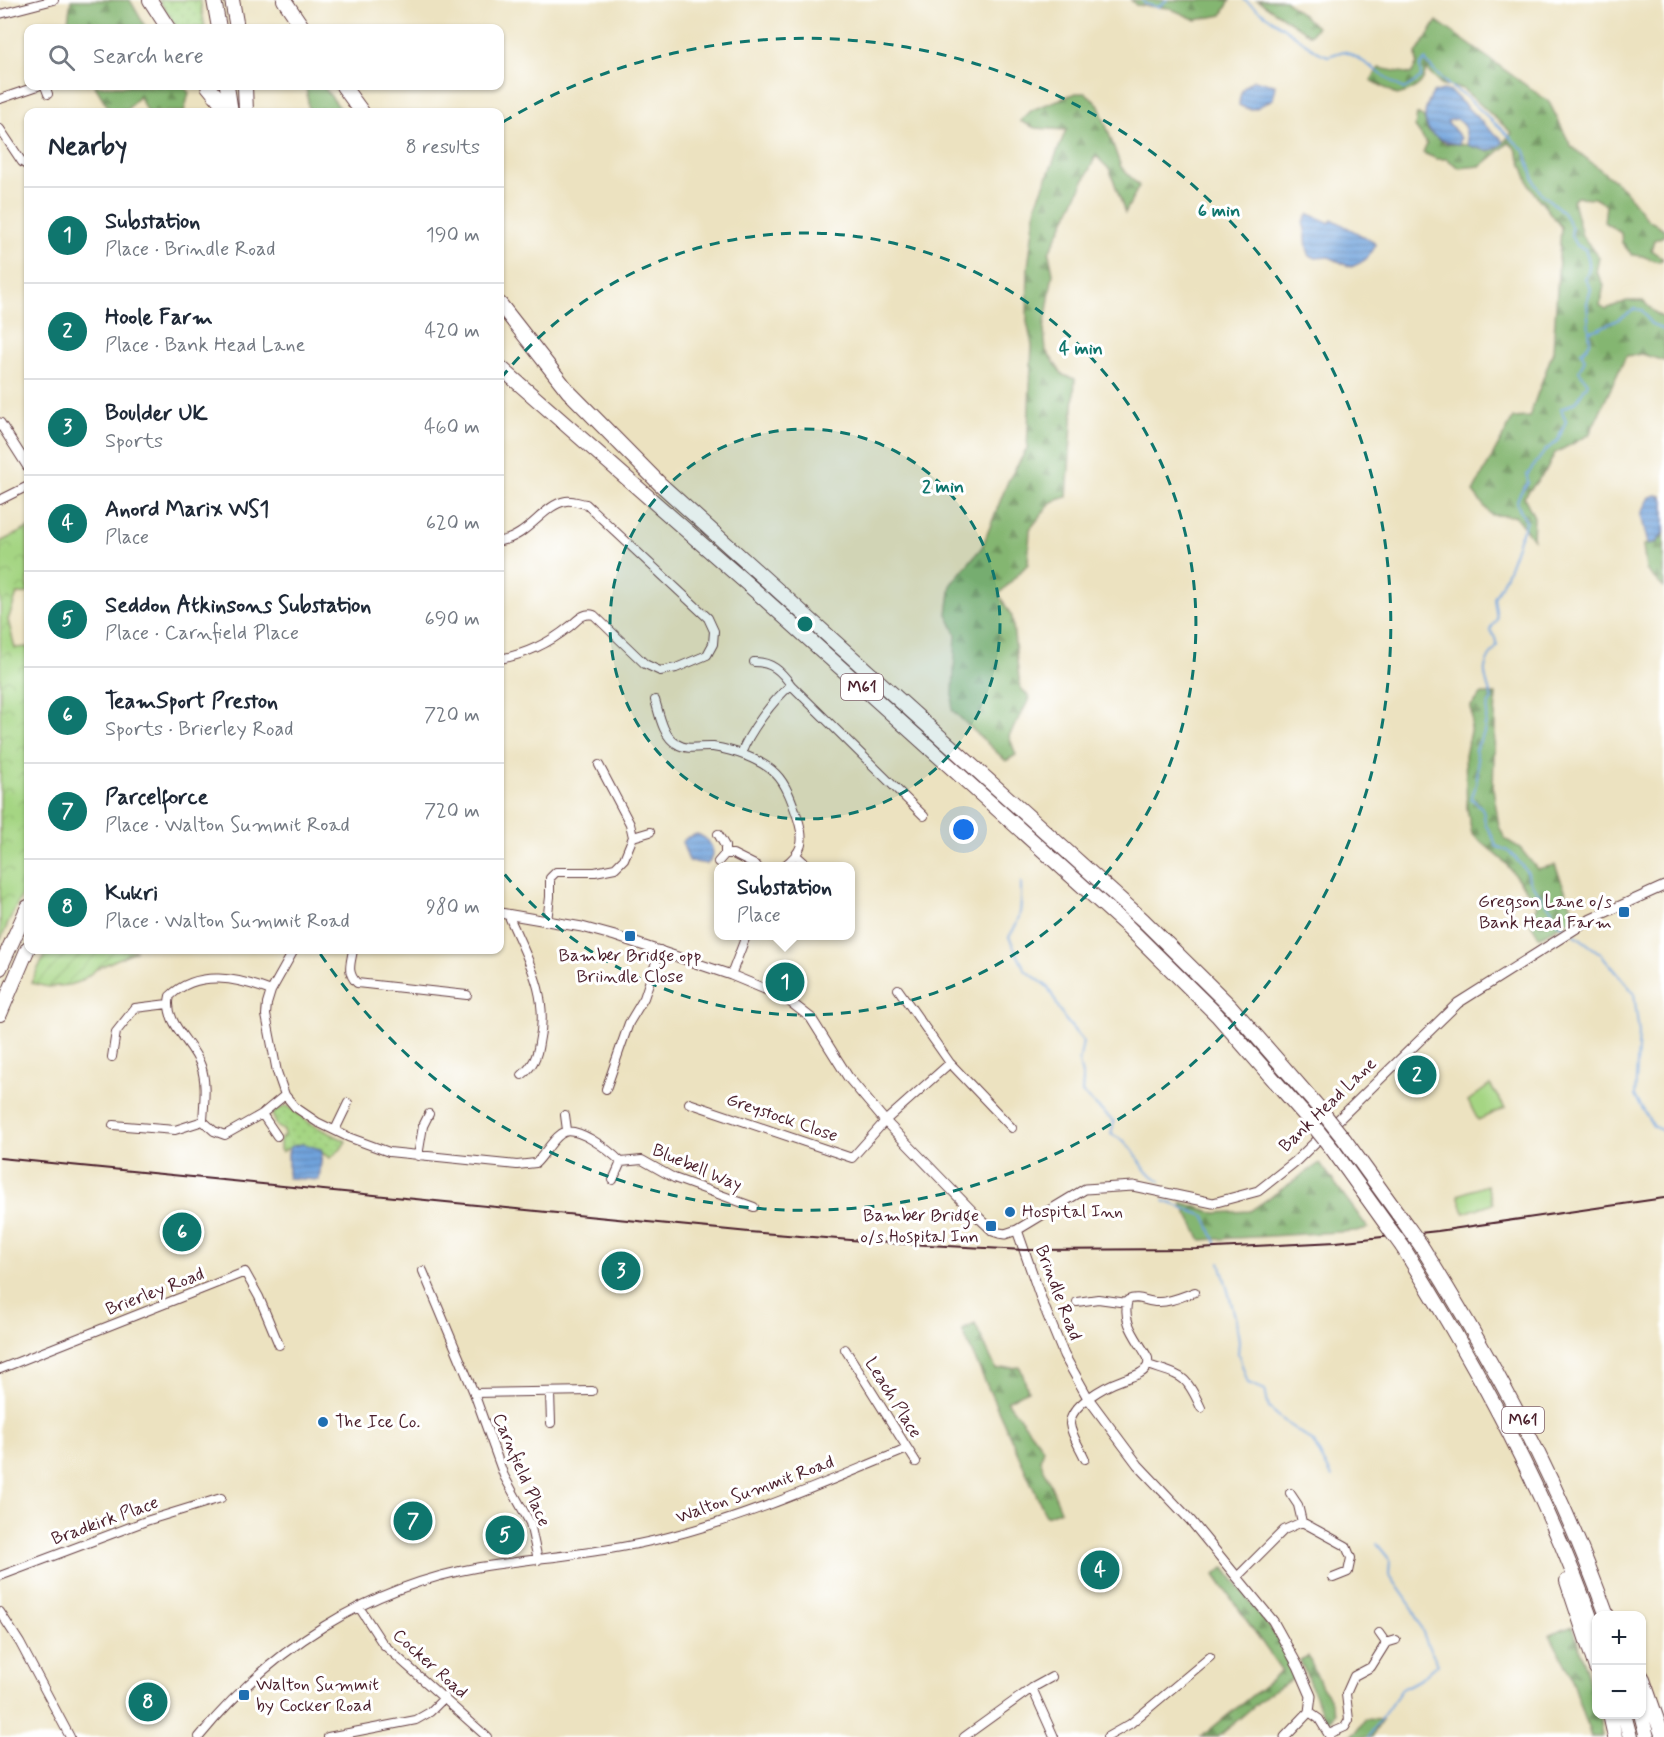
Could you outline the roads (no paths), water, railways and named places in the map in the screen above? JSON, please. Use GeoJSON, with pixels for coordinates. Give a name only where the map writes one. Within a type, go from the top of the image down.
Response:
{"type":"FeatureCollection","features":[{"type":"Feature","properties":{"kind":"highway"},"geometry":{"type":"LineString","coordinates":[[150,0],[165,24]]}},
{"type":"Feature","properties":{"kind":"highway"},"geometry":{"type":"LineString","coordinates":[[214,0],[218,24]]}},
{"type":"Feature","properties":{"kind":"highway"},"geometry":{"type":"LineString","coordinates":[[232,0],[236,24]]}},
{"type":"Feature","properties":{"kind":"highway"},"geometry":{"type":"LineString","coordinates":[[284,0],[300,24]]}},
{"type":"Feature","properties":{"kind":"highway"},"geometry":{"type":"LineString","coordinates":[[211,90],[227,108]]}},
{"type":"Feature","properties":{"kind":"highway"},"geometry":{"type":"LineString","coordinates":[[227,90],[230,108]]}},
{"type":"Feature","properties":{"kind":"highway"},"geometry":{"type":"LineString","coordinates":[[245,90],[246,108]]}},
{"type":"Feature","properties":{"kind":"highway"},"geometry":{"type":"LineString","coordinates":[[346,90],[359,108]]}},
{"type":"Feature","properties":{"kind":"highway","name":"M61"},"geometry":{"type":"LineString","coordinates":[[504,309],[568,390],[660,484],[1143,920],[1238,1015],[1320,1108],[1420,1244],[1485,1351],[1526,1427],[1577,1538],[1606,1611]]}},
{"type":"Feature","properties":{"kind":"highway","name":"M61"},"geometry":{"type":"LineString","coordinates":[[504,371],[760,595],[1128,927],[1217,1015],[1309,1119],[1391,1231],[1467,1352],[1508,1428],[1568,1558],[1592,1623]]}},
{"type":"Feature","properties":{"kind":"highway"},"geometry":{"type":"LineString","coordinates":[[0,968],[24,916]]}},
{"type":"Feature","properties":{"kind":"highway"},"geometry":{"type":"LineString","coordinates":[[0,1014],[25,954]]}},
{"type":"Feature","properties":{"kind":"highway"},"geometry":{"type":"LineString","coordinates":[[1508,1428],[1517,1462],[1560,1559],[1595,1665]]}},
{"type":"Feature","properties":{"kind":"highway"},"geometry":{"type":"LineString","coordinates":[[1646,1691],[1663,1737]]}},
{"type":"Feature","properties":{"kind":"highway"},"geometry":{"type":"LineString","coordinates":[[1611,1719],[1615,1737]]}},
{"type":"Feature","properties":{"kind":"highway"},"geometry":{"type":"LineString","coordinates":[[1625,1719],[1630,1737]]}},
{"type":"Feature","properties":{"kind":"highway"},"geometry":{"type":"LineString","coordinates":[[1642,1719],[1647,1737]]}},
{"type":"Feature","properties":{"kind":"street"},"geometry":{"type":"LineString","coordinates":[[0,14],[54,0]]}},
{"type":"Feature","properties":{"kind":"street"},"geometry":{"type":"LineString","coordinates":[[0,99],[26,90]]}},
{"type":"Feature","properties":{"kind":"street"},"geometry":{"type":"LineString","coordinates":[[46,90],[48,94]]}},
{"type":"Feature","properties":{"kind":"street"},"geometry":{"type":"LineString","coordinates":[[0,129],[24,163]]}},
{"type":"Feature","properties":{"kind":"street"},"geometry":{"type":"LineString","coordinates":[[0,423],[24,461]]}},
{"type":"Feature","properties":{"kind":"street"},"geometry":{"type":"LineString","coordinates":[[0,500],[24,488]]}},
{"type":"Feature","properties":{"kind":"street"},"geometry":{"type":"LineString","coordinates":[[504,540],[526,530],[562,502],[585,504],[708,618],[714,631],[713,644],[707,655],[660,672],[645,664],[594,615],[588,614],[540,647],[521,655],[504,658]]}},
{"type":"Feature","properties":{"kind":"street"},"geometry":{"type":"LineString","coordinates":[[754,662],[764,662],[776,667],[791,685],[924,816]]}},
{"type":"Feature","properties":{"kind":"street"},"geometry":{"type":"LineString","coordinates":[[741,754],[752,731],[776,699],[791,685]]}},
{"type":"Feature","properties":{"kind":"street"},"geometry":{"type":"LineString","coordinates":[[655,700],[666,732],[672,741],[691,748],[715,748],[741,754],[776,774],[792,800],[803,839],[797,856],[790,862]]}},
{"type":"Feature","properties":{"kind":"street"},"geometry":{"type":"LineString","coordinates":[[547,921],[550,878],[556,872],[595,872],[615,867],[624,859],[633,837],[630,824],[599,765]]}},
{"type":"Feature","properties":{"kind":"street"},"geometry":{"type":"LineString","coordinates":[[633,837],[650,832]]}},
{"type":"Feature","properties":{"kind":"street"},"geometry":{"type":"LineString","coordinates":[[718,834],[725,846],[725,854],[718,862]]}},
{"type":"Feature","properties":{"kind":"street"},"geometry":{"type":"LineString","coordinates":[[725,854],[733,854],[748,862]]}},
{"type":"Feature","properties":{"kind":"street"},"geometry":{"type":"LineString","coordinates":[[797,856],[803,862]]}},
{"type":"Feature","properties":{"kind":"street","name":"Bank Head Lane"},"geometry":{"type":"LineString","coordinates":[[1017,1230],[1085,1189],[1133,1186],[1213,1203],[1258,1191],[1296,1161],[1458,1003],[1591,919],[1664,886]]}},
{"type":"Feature","properties":{"kind":"street"},"geometry":{"type":"LineString","coordinates":[[504,914],[532,971],[542,999],[543,1023],[534,1064],[522,1075]]}},
{"type":"Feature","properties":{"kind":"street","name":"Brindle Road"},"geometry":{"type":"LineString","coordinates":[[504,914],[582,927],[660,950],[784,997],[811,1018],[848,1077],[885,1121],[975,1214],[993,1231],[1005,1234],[1017,1230],[1043,1304],[1064,1354],[1088,1398],[1138,1466],[1191,1521],[1273,1621],[1298,1666],[1311,1696],[1309,1712]]}},
{"type":"Feature","properties":{"kind":"street"},"geometry":{"type":"LineString","coordinates":[[731,975],[744,940]]}},
{"type":"Feature","properties":{"kind":"street"},"geometry":{"type":"LineString","coordinates":[[606,1089],[629,1023],[644,998],[660,950]]}},
{"type":"Feature","properties":{"kind":"street"},"geometry":{"type":"LineString","coordinates":[[292,954],[271,991],[266,1015],[277,1072],[285,1095],[295,1107],[335,1130],[376,1148],[418,1156],[517,1165],[536,1163],[559,1135],[567,1130],[565,1115]]}},
{"type":"Feature","properties":{"kind":"street"},"geometry":{"type":"LineString","coordinates":[[352,954],[349,969],[351,977],[357,983],[467,995]]}},
{"type":"Feature","properties":{"kind":"street"},"geometry":{"type":"LineString","coordinates":[[203,1121],[205,1086],[201,1063],[171,1017],[168,1004],[170,996],[190,982],[207,978],[223,978],[271,991]]}},
{"type":"Feature","properties":{"kind":"street"},"geometry":{"type":"LineString","coordinates":[[898,989],[950,1063],[1012,1128]]}},
{"type":"Feature","properties":{"kind":"street"},"geometry":{"type":"LineString","coordinates":[[112,1057],[116,1032],[135,1008],[168,1004]]}},
{"type":"Feature","properties":{"kind":"street"},"geometry":{"type":"LineString","coordinates":[[885,1121],[950,1063]]}},
{"type":"Feature","properties":{"kind":"street"},"geometry":{"type":"LineString","coordinates":[[203,1121],[214,1131],[225,1135],[241,1128],[262,1114],[285,1095]]}},
{"type":"Feature","properties":{"kind":"street","name":"Greystock Close"},"geometry":{"type":"LineString","coordinates":[[689,1102],[852,1158],[885,1121]]}},
{"type":"Feature","properties":{"kind":"street"},"geometry":{"type":"LineString","coordinates":[[335,1130],[348,1103]]}},
{"type":"Feature","properties":{"kind":"street"},"geometry":{"type":"LineString","coordinates":[[262,1114],[277,1136]]}},
{"type":"Feature","properties":{"kind":"street"},"geometry":{"type":"LineString","coordinates":[[418,1156],[423,1126],[429,1114]]}},
{"type":"Feature","properties":{"kind":"street"},"geometry":{"type":"LineString","coordinates":[[113,1125],[175,1130],[203,1121]]}},
{"type":"Feature","properties":{"kind":"street","name":"Bluebell Way"},"geometry":{"type":"LineString","coordinates":[[567,1130],[574,1131],[608,1149],[621,1161],[642,1160],[674,1178],[754,1207]]}},
{"type":"Feature","properties":{"kind":"street"},"geometry":{"type":"LineString","coordinates":[[613,1180],[621,1161]]}},
{"type":"Feature","properties":{"kind":"street","name":"Carnfield Place"},"geometry":{"type":"LineString","coordinates":[[423,1271],[474,1393],[504,1476],[530,1523],[538,1560]]}},
{"type":"Feature","properties":{"kind":"street","name":"Brierley Road"},"geometry":{"type":"LineString","coordinates":[[0,1369],[245,1272],[259,1297],[279,1345]]}},
{"type":"Feature","properties":{"kind":"street"},"geometry":{"type":"LineString","coordinates":[[1085,1459],[1070,1427],[1071,1415],[1088,1398],[1119,1381],[1134,1376],[1149,1365],[1149,1358],[1127,1324],[1127,1304],[1131,1298],[1165,1302],[1195,1292]]}},
{"type":"Feature","properties":{"kind":"street"},"geometry":{"type":"LineString","coordinates":[[1077,1302],[1098,1299],[1127,1304]]}},
{"type":"Feature","properties":{"kind":"street","name":"Leach Place"},"geometry":{"type":"LineString","coordinates":[[845,1349],[916,1462]]}},
{"type":"Feature","properties":{"kind":"street"},"geometry":{"type":"LineString","coordinates":[[1149,1365],[1184,1378],[1191,1385],[1201,1408]]}},
{"type":"Feature","properties":{"kind":"street","name":"Carnfield Place"},"geometry":{"type":"LineString","coordinates":[[474,1393],[592,1391]]}},
{"type":"Feature","properties":{"kind":"street"},"geometry":{"type":"LineString","coordinates":[[550,1393],[551,1423]]}},
{"type":"Feature","properties":{"kind":"street","name":"Walton Summit Road"},"geometry":{"type":"LineString","coordinates":[[199,1737],[219,1713],[269,1664],[329,1622],[387,1594],[448,1574],[480,1567],[631,1546],[705,1527],[779,1501],[907,1449]]}},
{"type":"Feature","properties":{"kind":"street"},"geometry":{"type":"LineString","coordinates":[[1290,1493],[1298,1505],[1302,1522],[1346,1546],[1351,1558],[1348,1572],[1333,1578]]}},
{"type":"Feature","properties":{"kind":"street","name":"Bradkirk Place"},"geometry":{"type":"LineString","coordinates":[[0,1576],[146,1521],[221,1498]]}},
{"type":"Feature","properties":{"kind":"street"},"geometry":{"type":"LineString","coordinates":[[1237,1578],[1284,1530],[1302,1522]]}},
{"type":"Feature","properties":{"kind":"street","name":"Cocker Road"},"geometry":{"type":"LineString","coordinates":[[358,1607],[383,1644],[487,1737]]}},
{"type":"Feature","properties":{"kind":"street"},"geometry":{"type":"LineString","coordinates":[[0,1612],[20,1643],[70,1737]]}},
{"type":"Feature","properties":{"kind":"street"},"geometry":{"type":"LineString","coordinates":[[1379,1633],[1386,1643]]}},
{"type":"Feature","properties":{"kind":"street"},"geometry":{"type":"LineString","coordinates":[[1285,1737],[1309,1712],[1319,1719],[1329,1736],[1344,1727],[1349,1720],[1346,1694],[1354,1676],[1371,1667],[1386,1643],[1396,1640]]}},
{"type":"Feature","properties":{"kind":"street"},"geometry":{"type":"LineString","coordinates":[[1107,1737],[1130,1724],[1210,1657]]}},
{"type":"Feature","properties":{"kind":"street"},"geometry":{"type":"LineString","coordinates":[[964,1737],[1032,1688],[1052,1677]]}},
{"type":"Feature","properties":{"kind":"street"},"geometry":{"type":"LineString","coordinates":[[1032,1688],[1054,1737]]}},
{"type":"Feature","properties":{"kind":"street"},"geometry":{"type":"LineString","coordinates":[[328,1737],[416,1720],[430,1712],[444,1697]]}},
{"type":"Feature","properties":{"kind":"water"},"geometry":{"type":"Polygon","coordinates":[[[1254,80],[1275,85],[1273,99],[1254,109],[1245,108],[1239,105],[1240,96],[1247,84],[1254,80]]]}},
{"type":"Feature","properties":{"kind":"water"},"geometry":{"type":"Polygon","coordinates":[[[1443,90],[1451,92],[1500,137],[1503,143],[1491,150],[1468,145],[1464,128],[1456,119],[1447,121],[1461,138],[1459,144],[1439,139],[1432,134],[1425,121],[1425,112],[1433,93],[1443,90]]]}},
{"type":"Feature","properties":{"kind":"water"},"geometry":{"type":"Polygon","coordinates":[[[1309,214],[1330,223],[1332,219],[1376,245],[1366,259],[1351,267],[1329,257],[1310,256],[1303,223],[1309,214]]]}},
{"type":"Feature","properties":{"kind":"water"},"geometry":{"type":"Polygon","coordinates":[[[1662,496],[1664,500],[1664,532],[1657,542],[1648,544],[1641,514],[1650,497],[1662,496]]]}},
{"type":"Feature","properties":{"kind":"water"},"geometry":{"type":"Polygon","coordinates":[[[697,834],[709,843],[713,851],[713,856],[707,864],[689,861],[682,842],[697,834]]]}},
{"type":"Feature","properties":{"kind":"water"},"geometry":{"type":"Polygon","coordinates":[[[302,1144],[321,1149],[319,1180],[288,1178],[290,1147],[302,1144]]]}},
{"type":"Feature","properties":{"kind":"waterway"},"geometry":{"type":"LineString","coordinates":[[1143,0],[1145,4],[1158,7],[1167,0]]}},
{"type":"Feature","properties":{"kind":"waterway"},"geometry":{"type":"LineString","coordinates":[[1244,0],[1318,52],[1328,56],[1344,51],[1360,59],[1404,89],[1421,78],[1420,66],[1425,60],[1447,84],[1463,94],[1525,151],[1536,186],[1562,211],[1572,228],[1571,236],[1576,245],[1585,249],[1587,253],[1589,268],[1585,279],[1591,289],[1587,303],[1590,343],[1581,352],[1585,359],[1579,371],[1588,383],[1576,402],[1561,409],[1566,421],[1558,440],[1545,451],[1527,475],[1528,483],[1518,498],[1518,506],[1526,521],[1508,570],[1494,598],[1497,619],[1490,630],[1497,646],[1485,666],[1492,699],[1488,706],[1484,733],[1475,750],[1478,774],[1471,798],[1482,809],[1485,823],[1496,846],[1510,852],[1528,873],[1529,881],[1552,910],[1550,917],[1567,929]]}},
{"type":"Feature","properties":{"kind":"waterway"},"geometry":{"type":"LineString","coordinates":[[1589,331],[1612,322],[1635,309],[1642,310],[1650,323],[1664,330]]}},
{"type":"Feature","properties":{"kind":"waterway"},"geometry":{"type":"LineString","coordinates":[[1021,882],[1020,911],[1017,923],[1009,937],[1025,970],[1048,987],[1064,1018],[1083,1041],[1079,1063],[1083,1079],[1082,1093],[1114,1122],[1111,1134],[1124,1141],[1146,1171],[1160,1181]]}},
{"type":"Feature","properties":{"kind":"waterway"},"geometry":{"type":"LineString","coordinates":[[1574,934],[1601,954],[1634,993],[1639,1033],[1635,1096],[1653,1126],[1662,1130],[1664,1134]]}},
{"type":"Feature","properties":{"kind":"waterway"},"geometry":{"type":"LineString","coordinates":[[1164,1201],[1205,1216],[1216,1243]]}},
{"type":"Feature","properties":{"kind":"waterway"},"geometry":{"type":"LineString","coordinates":[[1220,1262],[1236,1320],[1238,1353],[1248,1383],[1265,1390],[1269,1408],[1313,1442],[1332,1477]]}},
{"type":"Feature","properties":{"kind":"waterway"},"geometry":{"type":"LineString","coordinates":[[1368,1737],[1402,1689],[1422,1678],[1438,1664],[1414,1610],[1389,1574],[1390,1560],[1377,1544]]}},
{"type":"Feature","properties":{"kind":"railway"},"geometry":{"type":"LineString","coordinates":[[0,1158],[749,1232],[889,1243],[1024,1250],[1196,1249],[1336,1242],[1438,1231],[1664,1198]]}},
{"type":"Feature","properties":{"kind":"place","name":"Gregson Lane o/s Bank Head Farm"},"geometry":{"type":"Point","coordinates":[1624,912]}},
{"type":"Feature","properties":{"kind":"place","name":"Bamber Bridge opp Briindle Close"},"geometry":{"type":"Point","coordinates":[630,936]}},
{"type":"Feature","properties":{"kind":"place","name":"Substation"},"geometry":{"type":"Point","coordinates":[785,982]}},
{"type":"Feature","properties":{"kind":"place","name":"Hoole Farm"},"geometry":{"type":"Point","coordinates":[1417,1075]}},
{"type":"Feature","properties":{"kind":"place","name":"Hospital Inn"},"geometry":{"type":"Point","coordinates":[1010,1212]}},
{"type":"Feature","properties":{"kind":"place","name":"Bamber Bridge o/s Hospital Inn"},"geometry":{"type":"Point","coordinates":[991,1226]}},
{"type":"Feature","properties":{"kind":"place","name":"TeamSport Preston"},"geometry":{"type":"Point","coordinates":[182,1232]}},
{"type":"Feature","properties":{"kind":"place","name":"Boulder UK"},"geometry":{"type":"Point","coordinates":[621,1271]}},
{"type":"Feature","properties":{"kind":"place","name":"The Ice Co."},"geometry":{"type":"Point","coordinates":[323,1422]}},
{"type":"Feature","properties":{"kind":"place","name":"Parcelforce"},"geometry":{"type":"Point","coordinates":[413,1521]}},
{"type":"Feature","properties":{"kind":"place","name":"Seddon Atkinsons Substation"},"geometry":{"type":"Point","coordinates":[505,1535]}},
{"type":"Feature","properties":{"kind":"place","name":"Anord Marix WS1"},"geometry":{"type":"Point","coordinates":[1100,1570]}},
{"type":"Feature","properties":{"kind":"place","name":"Walton Summit by Cocker Road"},"geometry":{"type":"Point","coordinates":[244,1695]}},
{"type":"Feature","properties":{"kind":"place","name":"Kukri"},"geometry":{"type":"Point","coordinates":[148,1702]}}]}
